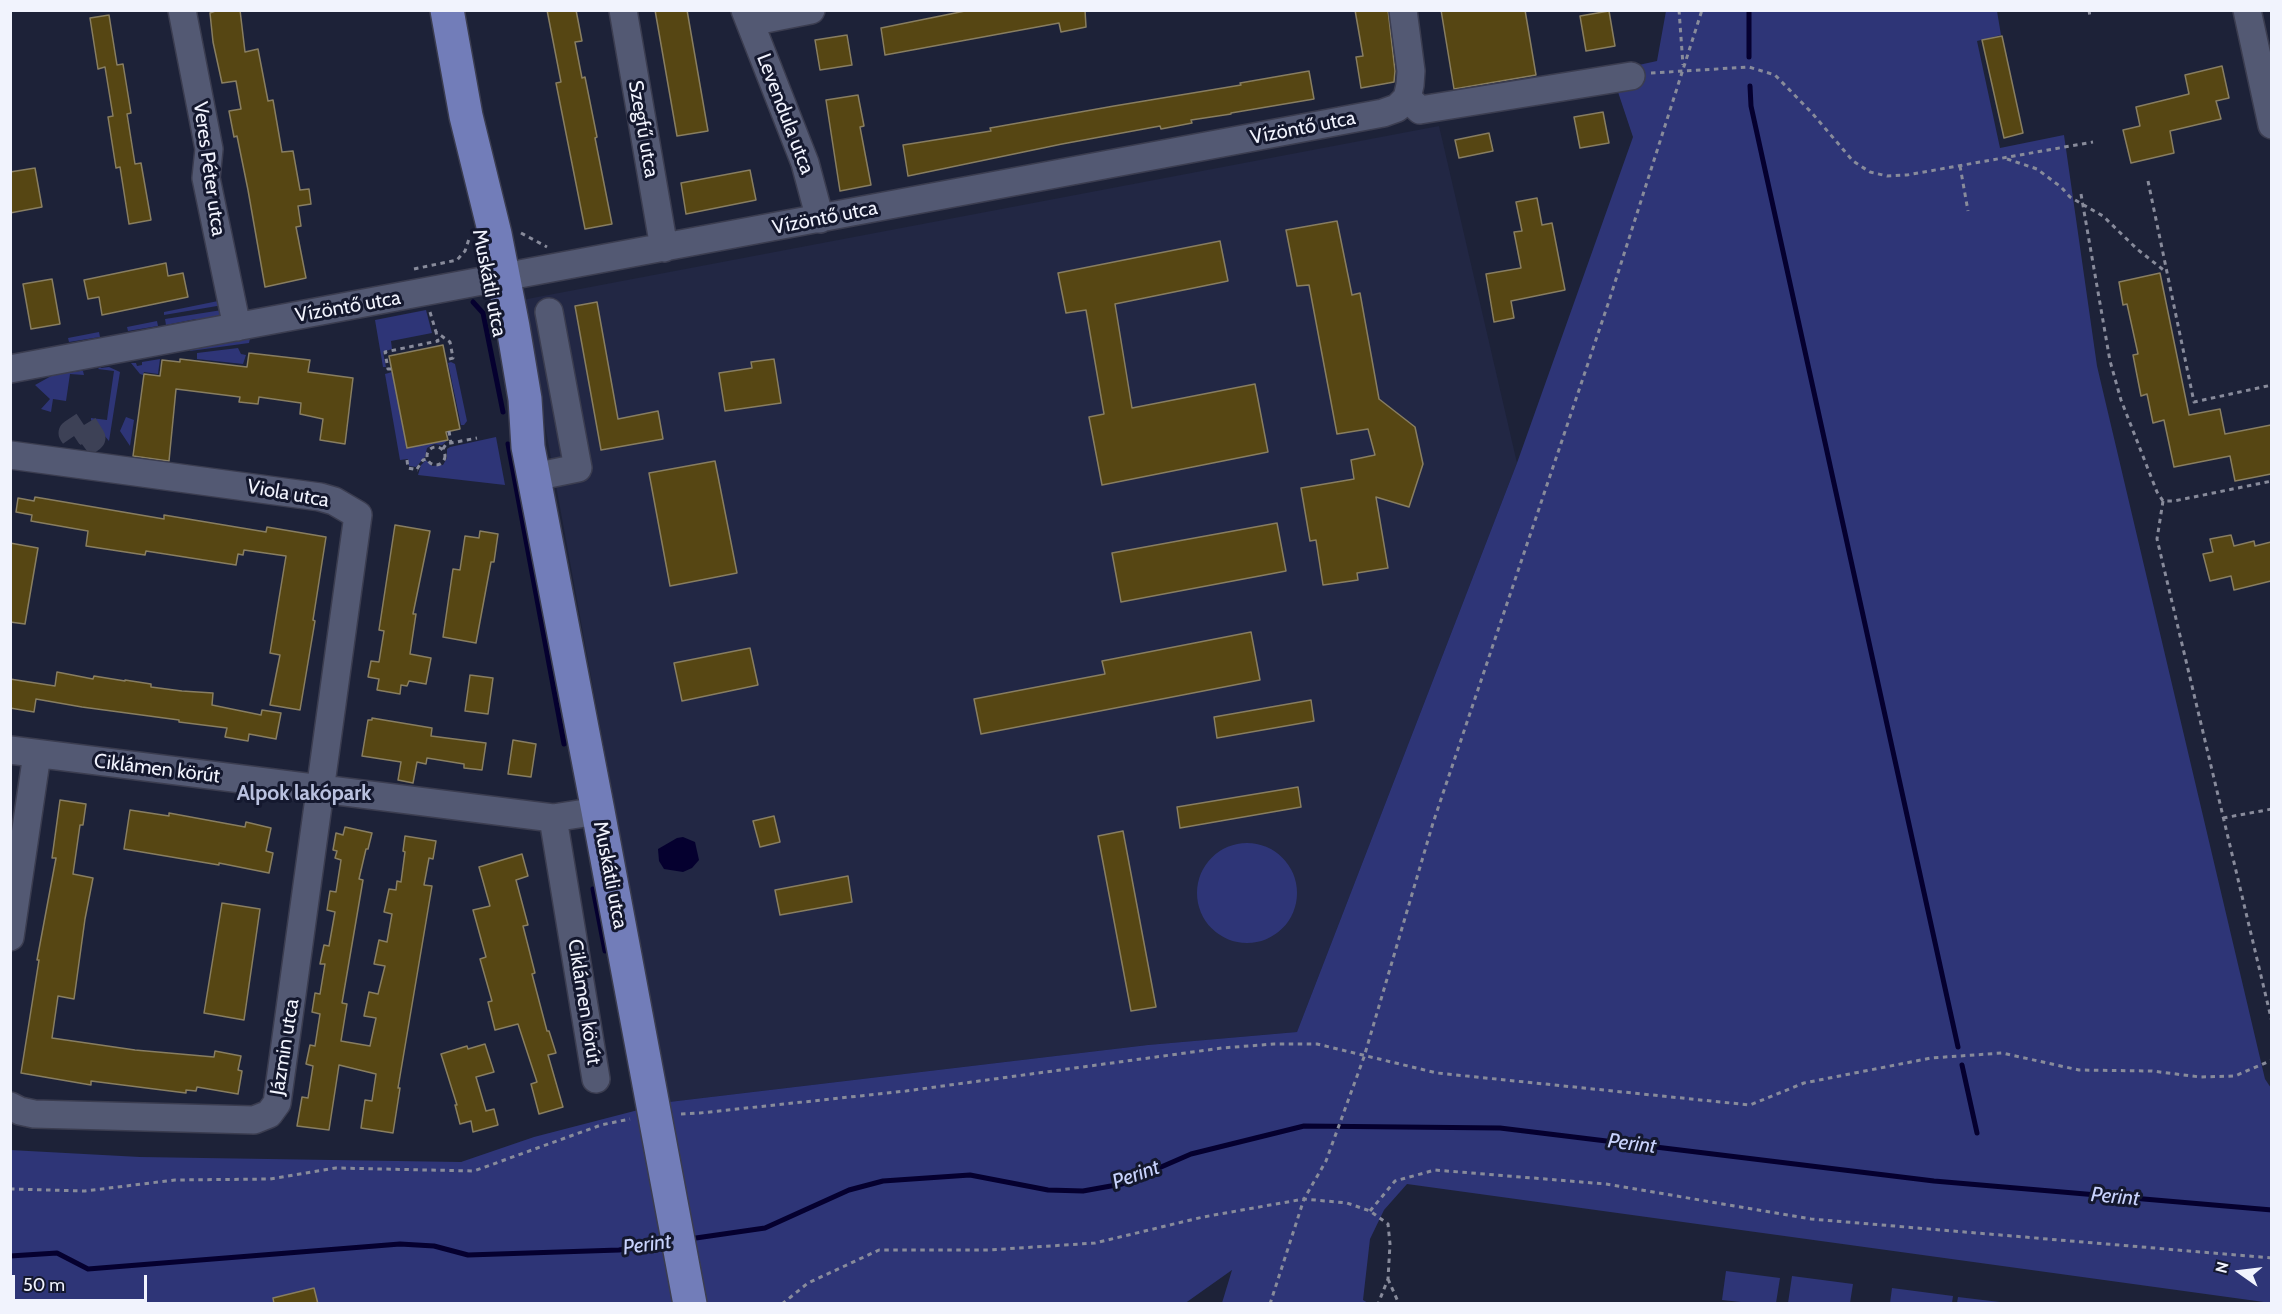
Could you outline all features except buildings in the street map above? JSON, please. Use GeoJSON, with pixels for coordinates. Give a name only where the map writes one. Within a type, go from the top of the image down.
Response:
{"type":"FeatureCollection","features":[{"type":"Feature","properties":{"kind":"main road","name":"Muskátli utca"},"geometry":{"type":"LineString","coordinates":[[447,10],[466,116],[465,136],[470,183],[496,280],[512,398],[531,462],[688,1293]]}},
{"type":"Feature","properties":{"kind":"street","name":"Veres Péter utca"},"geometry":{"type":"LineString","coordinates":[[182,10],[209,149],[206,178],[237,327]]}},
{"type":"Feature","properties":{"kind":"street","name":"Szegfű utca"},"geometry":{"type":"LineString","coordinates":[[623,10],[664,248]]}},
{"type":"Feature","properties":{"kind":"street"},"geometry":{"type":"LineString","coordinates":[[747,16],[811,10]]}},
{"type":"Feature","properties":{"kind":"street"},"geometry":{"type":"LineString","coordinates":[[1402,10],[1411,71],[1407,98],[1420,110],[1631,76]]}},
{"type":"Feature","properties":{"kind":"street"},"geometry":{"type":"LineString","coordinates":[[2247,10],[2271,125]]}},
{"type":"Feature","properties":{"kind":"street","name":"Levendula utca"},"geometry":{"type":"LineString","coordinates":[[747,16],[805,163],[819,219]]}},
{"type":"Feature","properties":{"kind":"street","name":"Vízöntő utca"},"geometry":{"type":"LineString","coordinates":[[10,369],[1383,113],[1397,108],[1407,98]]}},
{"type":"Feature","properties":{"kind":"street"},"geometry":{"type":"LineString","coordinates":[[531,462],[578,468],[549,312]]}},
{"type":"Feature","properties":{"kind":"street","name":"Viola utca"},"geometry":{"type":"LineString","coordinates":[[10,455],[320,497],[334,501],[358,515],[321,789]]}},
{"type":"Feature","properties":{"kind":"street","name":"Ciklámen körút"},"geometry":{"type":"LineString","coordinates":[[10,750],[553,818],[598,811]]}},
{"type":"Feature","properties":{"kind":"street"},"geometry":{"type":"LineString","coordinates":[[10,937],[37,754]]}},
{"type":"Feature","properties":{"kind":"street","name":"Jázmin utca"},"geometry":{"type":"LineString","coordinates":[[10,1106],[34,1114],[254,1120],[269,1114],[278,1103],[321,789]]}},
{"type":"Feature","properties":{"kind":"street","name":"Ciklámen körút"},"geometry":{"type":"LineString","coordinates":[[553,818],[596,1078]]}},
{"type":"Feature","properties":{"kind":"path"},"geometry":{"type":"LineString","coordinates":[[1679,10],[1683,70]]}},
{"type":"Feature","properties":{"kind":"path"},"geometry":{"type":"LineString","coordinates":[[1270,1304],[1304,1199],[1326,1161],[1364,1057],[1433,823],[1605,312],[1702,10]]}},
{"type":"Feature","properties":{"kind":"path"},"geometry":{"type":"LineString","coordinates":[[2088,10],[2090,17]]}},
{"type":"Feature","properties":{"kind":"path"},"geometry":{"type":"LineString","coordinates":[[1631,76],[1683,70],[1749,67],[1775,75],[1812,113],[1853,161],[1870,172],[1887,176],[1907,175],[2006,159],[2093,142]]}},
{"type":"Feature","properties":{"kind":"path"},"geometry":{"type":"LineString","coordinates":[[2006,159],[2037,169],[2061,187],[2070,197],[2103,216],[2137,249],[2167,273]]}},
{"type":"Feature","properties":{"kind":"path"},"geometry":{"type":"LineString","coordinates":[[1960,166],[1968,211]]}},
{"type":"Feature","properties":{"kind":"path"},"geometry":{"type":"LineString","coordinates":[[2148,181],[2194,402],[2271,385]]}},
{"type":"Feature","properties":{"kind":"path"},"geometry":{"type":"LineString","coordinates":[[2081,194],[2110,362],[2121,400],[2157,492],[2163,501],[2157,539],[2271,1022]]}},
{"type":"Feature","properties":{"kind":"path"},"geometry":{"type":"LineString","coordinates":[[414,269],[457,260],[465,251],[469,240],[467,229]]}},
{"type":"Feature","properties":{"kind":"path"},"geometry":{"type":"LineString","coordinates":[[515,230],[550,249]]}},
{"type":"Feature","properties":{"kind":"path"},"geometry":{"type":"LineString","coordinates":[[391,369],[388,369],[385,352],[438,341],[427,292]]}},
{"type":"Feature","properties":{"kind":"path"},"geometry":{"type":"LineString","coordinates":[[436,332],[450,342],[453,358],[446,360]]}},
{"type":"Feature","properties":{"kind":"path"},"geometry":{"type":"LineString","coordinates":[[449,431],[450,443]]}},
{"type":"Feature","properties":{"kind":"path"},"geometry":{"type":"LineString","coordinates":[[443,449],[437,446],[427,452],[427,459],[430,463],[439,465],[445,458],[443,449],[446,444],[477,438]]}},
{"type":"Feature","properties":{"kind":"path"},"geometry":{"type":"LineString","coordinates":[[407,460],[408,468],[418,469],[423,460],[427,459]]}},
{"type":"Feature","properties":{"kind":"path"},"geometry":{"type":"LineString","coordinates":[[2163,501],[2174,501],[2271,481]]}},
{"type":"Feature","properties":{"kind":"path"},"geometry":{"type":"LineString","coordinates":[[2223,818],[2271,809]]}},
{"type":"Feature","properties":{"kind":"path"},"geometry":{"type":"LineString","coordinates":[[10,1189],[85,1191],[175,1180],[270,1179],[336,1168],[474,1171],[601,1125],[655,1114],[700,1113],[906,1091],[1222,1048],[1274,1044],[1317,1044],[1437,1073],[1750,1105],[1804,1083],[1931,1058],[2002,1053],[2079,1070],[2152,1071],[2200,1077],[2235,1076],[2271,1060]]}},
{"type":"Feature","properties":{"kind":"path"},"geometry":{"type":"LineString","coordinates":[[1370,1211],[1395,1181],[1435,1170],[1605,1184],[1811,1219],[2271,1258]]}},
{"type":"Feature","properties":{"kind":"path"},"geometry":{"type":"LineString","coordinates":[[782,1304],[808,1283],[879,1250],[989,1250],[1095,1243],[1203,1217],[1304,1199],[1347,1203],[1370,1211],[1388,1224],[1390,1244],[1388,1279],[1378,1304]]}},
{"type":"Feature","properties":{"kind":"path"},"geometry":{"type":"LineString","coordinates":[[1388,1279],[1399,1304]]}},
{"type":"Feature","properties":{"kind":"shaded area"},"geometry":{"type":"Polygon","coordinates":[[[1666,11],[1997,11],[2001,35],[1977,41],[2000,148],[2064,135],[2097,366],[2265,1079],[2271,1088],[2271,1303],[1407,1184],[1384,1210],[1370,1239],[1363,1300],[1368,1303],[1222,1303],[1232,1270],[1184,1304],[11,1303],[10,1150],[140,1157],[461,1162],[534,1137],[669,1102],[1148,1045],[1297,1032],[1517,463],[1633,137],[1611,71],[1657,61],[1666,11]]]}},
{"type":"Feature","properties":{"kind":"shaded area"},"geometry":{"type":"Polygon","coordinates":[[[1439,126],[1517,463],[1297,1032],[1148,1045],[669,1102],[522,300],[1439,126]]]}},
{"type":"Feature","properties":{"kind":"shaded area"},"geometry":{"type":"Polygon","coordinates":[[[223,300],[223,305],[164,315],[164,312],[223,300]]]}},
{"type":"Feature","properties":{"kind":"shaded area"},"geometry":{"type":"Polygon","coordinates":[[[222,310],[219,319],[198,325],[196,319],[166,325],[165,319],[222,310]]]}},
{"type":"Feature","properties":{"kind":"shaded area"},"geometry":{"type":"Polygon","coordinates":[[[426,310],[432,333],[391,341],[392,349],[383,352],[386,367],[383,367],[375,320],[426,310]]]}},
{"type":"Feature","properties":{"kind":"shaded area"},"geometry":{"type":"Polygon","coordinates":[[[157,321],[158,326],[128,331],[127,327],[157,321]]]}},
{"type":"Feature","properties":{"kind":"shaded area"},"geometry":{"type":"Polygon","coordinates":[[[99,332],[100,337],[69,342],[68,338],[99,332]]]}},
{"type":"Feature","properties":{"kind":"shaded area"},"geometry":{"type":"Polygon","coordinates":[[[251,334],[249,343],[190,351],[191,348],[251,334]]]}},
{"type":"Feature","properties":{"kind":"shaded area"},"geometry":{"type":"Polygon","coordinates":[[[238,348],[241,354],[246,355],[243,364],[197,359],[197,353],[238,348]]]}},
{"type":"Feature","properties":{"kind":"shaded area"},"geometry":{"type":"Polygon","coordinates":[[[160,359],[158,374],[144,372],[143,375],[140,374],[131,363],[136,363],[137,366],[142,365],[142,362],[160,359]]]}},
{"type":"Feature","properties":{"kind":"shaded area"},"geometry":{"type":"Polygon","coordinates":[[[448,363],[455,364],[467,421],[464,425],[461,425],[448,363]]]}},
{"type":"Feature","properties":{"kind":"shaded area"},"geometry":{"type":"Polygon","coordinates":[[[109,367],[120,372],[109,441],[91,420],[91,418],[107,420],[114,371],[98,369],[109,367]]]}},
{"type":"Feature","properties":{"kind":"shaded area"},"geometry":{"type":"Polygon","coordinates":[[[83,371],[84,375],[70,374],[66,401],[53,399],[51,412],[41,409],[50,399],[35,385],[53,375],[83,371]]]}},
{"type":"Feature","properties":{"kind":"shaded area"},"geometry":{"type":"Polygon","coordinates":[[[392,372],[407,448],[448,440],[442,445],[434,444],[427,448],[425,457],[416,467],[409,466],[408,459],[400,460],[385,374],[392,372]]]}},
{"type":"Feature","properties":{"kind":"shaded area"},"geometry":{"type":"Polygon","coordinates":[[[126,417],[134,420],[130,446],[120,431],[126,417]]]}},
{"type":"Feature","properties":{"kind":"shaded area"},"geometry":{"type":"Polygon","coordinates":[[[496,437],[505,485],[418,475],[421,465],[426,460],[432,466],[443,465],[447,458],[447,449],[450,447],[496,437]]]}},
{"type":"Feature","properties":{"kind":"shaded area"},"geometry":{"type":"Polygon","coordinates":[[[683,837],[695,842],[699,860],[692,868],[683,872],[664,869],[659,861],[658,849],[683,837]]]}},
{"type":"Feature","properties":{"kind":"shaded area"},"geometry":{"type":"Polygon","coordinates":[[[1247,843],[1266,846],[1283,857],[1294,874],[1297,893],[1294,912],[1283,929],[1266,940],[1247,943],[1228,940],[1211,929],[1200,912],[1197,893],[1200,874],[1211,857],[1228,846],[1247,843]]]}},
{"type":"Feature","properties":{"kind":"shaded area"},"geometry":{"type":"Polygon","coordinates":[[[1726,1271],[1780,1278],[1776,1303],[1722,1300],[1726,1271]]]}},
{"type":"Feature","properties":{"kind":"shaded area"},"geometry":{"type":"Polygon","coordinates":[[[1792,1276],[1853,1284],[1850,1303],[1788,1303],[1792,1276]]]}},
{"type":"Feature","properties":{"kind":"shaded area"},"geometry":{"type":"Polygon","coordinates":[[[1892,1288],[1953,1296],[1952,1303],[1890,1303],[1892,1288]]]}},
{"type":"Feature","properties":{"kind":"shaded area"},"geometry":{"type":"Polygon","coordinates":[[[1958,1297],[2008,1303],[1957,1303],[1958,1297]]]}},
{"type":"Feature","properties":{"kind":"waterway"},"geometry":{"type":"LineString","coordinates":[[1749,10],[1749,57]]}},
{"type":"Feature","properties":{"kind":"waterway"},"geometry":{"type":"LineString","coordinates":[[1750,86],[1751,106],[1958,1047]]}},
{"type":"Feature","properties":{"kind":"waterway"},"geometry":{"type":"LineString","coordinates":[[473,302],[483,313],[503,412]]}},
{"type":"Feature","properties":{"kind":"waterway"},"geometry":{"type":"LineString","coordinates":[[508,444],[564,744]]}},
{"type":"Feature","properties":{"kind":"waterway"},"geometry":{"type":"LineString","coordinates":[[593,889],[605,951]]}},
{"type":"Feature","properties":{"kind":"waterway"},"geometry":{"type":"LineString","coordinates":[[1962,1065],[1977,1133]]}},
{"type":"Feature","properties":{"kind":"waterway","name":"Perint"},"geometry":{"type":"LineString","coordinates":[[689,1239],[765,1228],[849,1190],[883,1181],[970,1175],[1048,1190],[1083,1191],[1122,1184],[1191,1154],[1304,1126],[1500,1128],[1934,1181],[2272,1210]]}},
{"type":"Feature","properties":{"kind":"waterway","name":"Perint"},"geometry":{"type":"LineString","coordinates":[[10,1256],[57,1253],[88,1269],[400,1244],[434,1246],[468,1255],[619,1250],[668,1242]]}},
{"type":"Feature","properties":{"kind":"tunnel"},"geometry":{"type":"LineString","coordinates":[[84,425],[92,438],[81,446],[72,433],[84,425]]}},
{"type":"Feature","properties":{"kind":"district","name":"Alpok lakópark"},"geometry":{"type":"Point","coordinates":[304,794]}}]}
